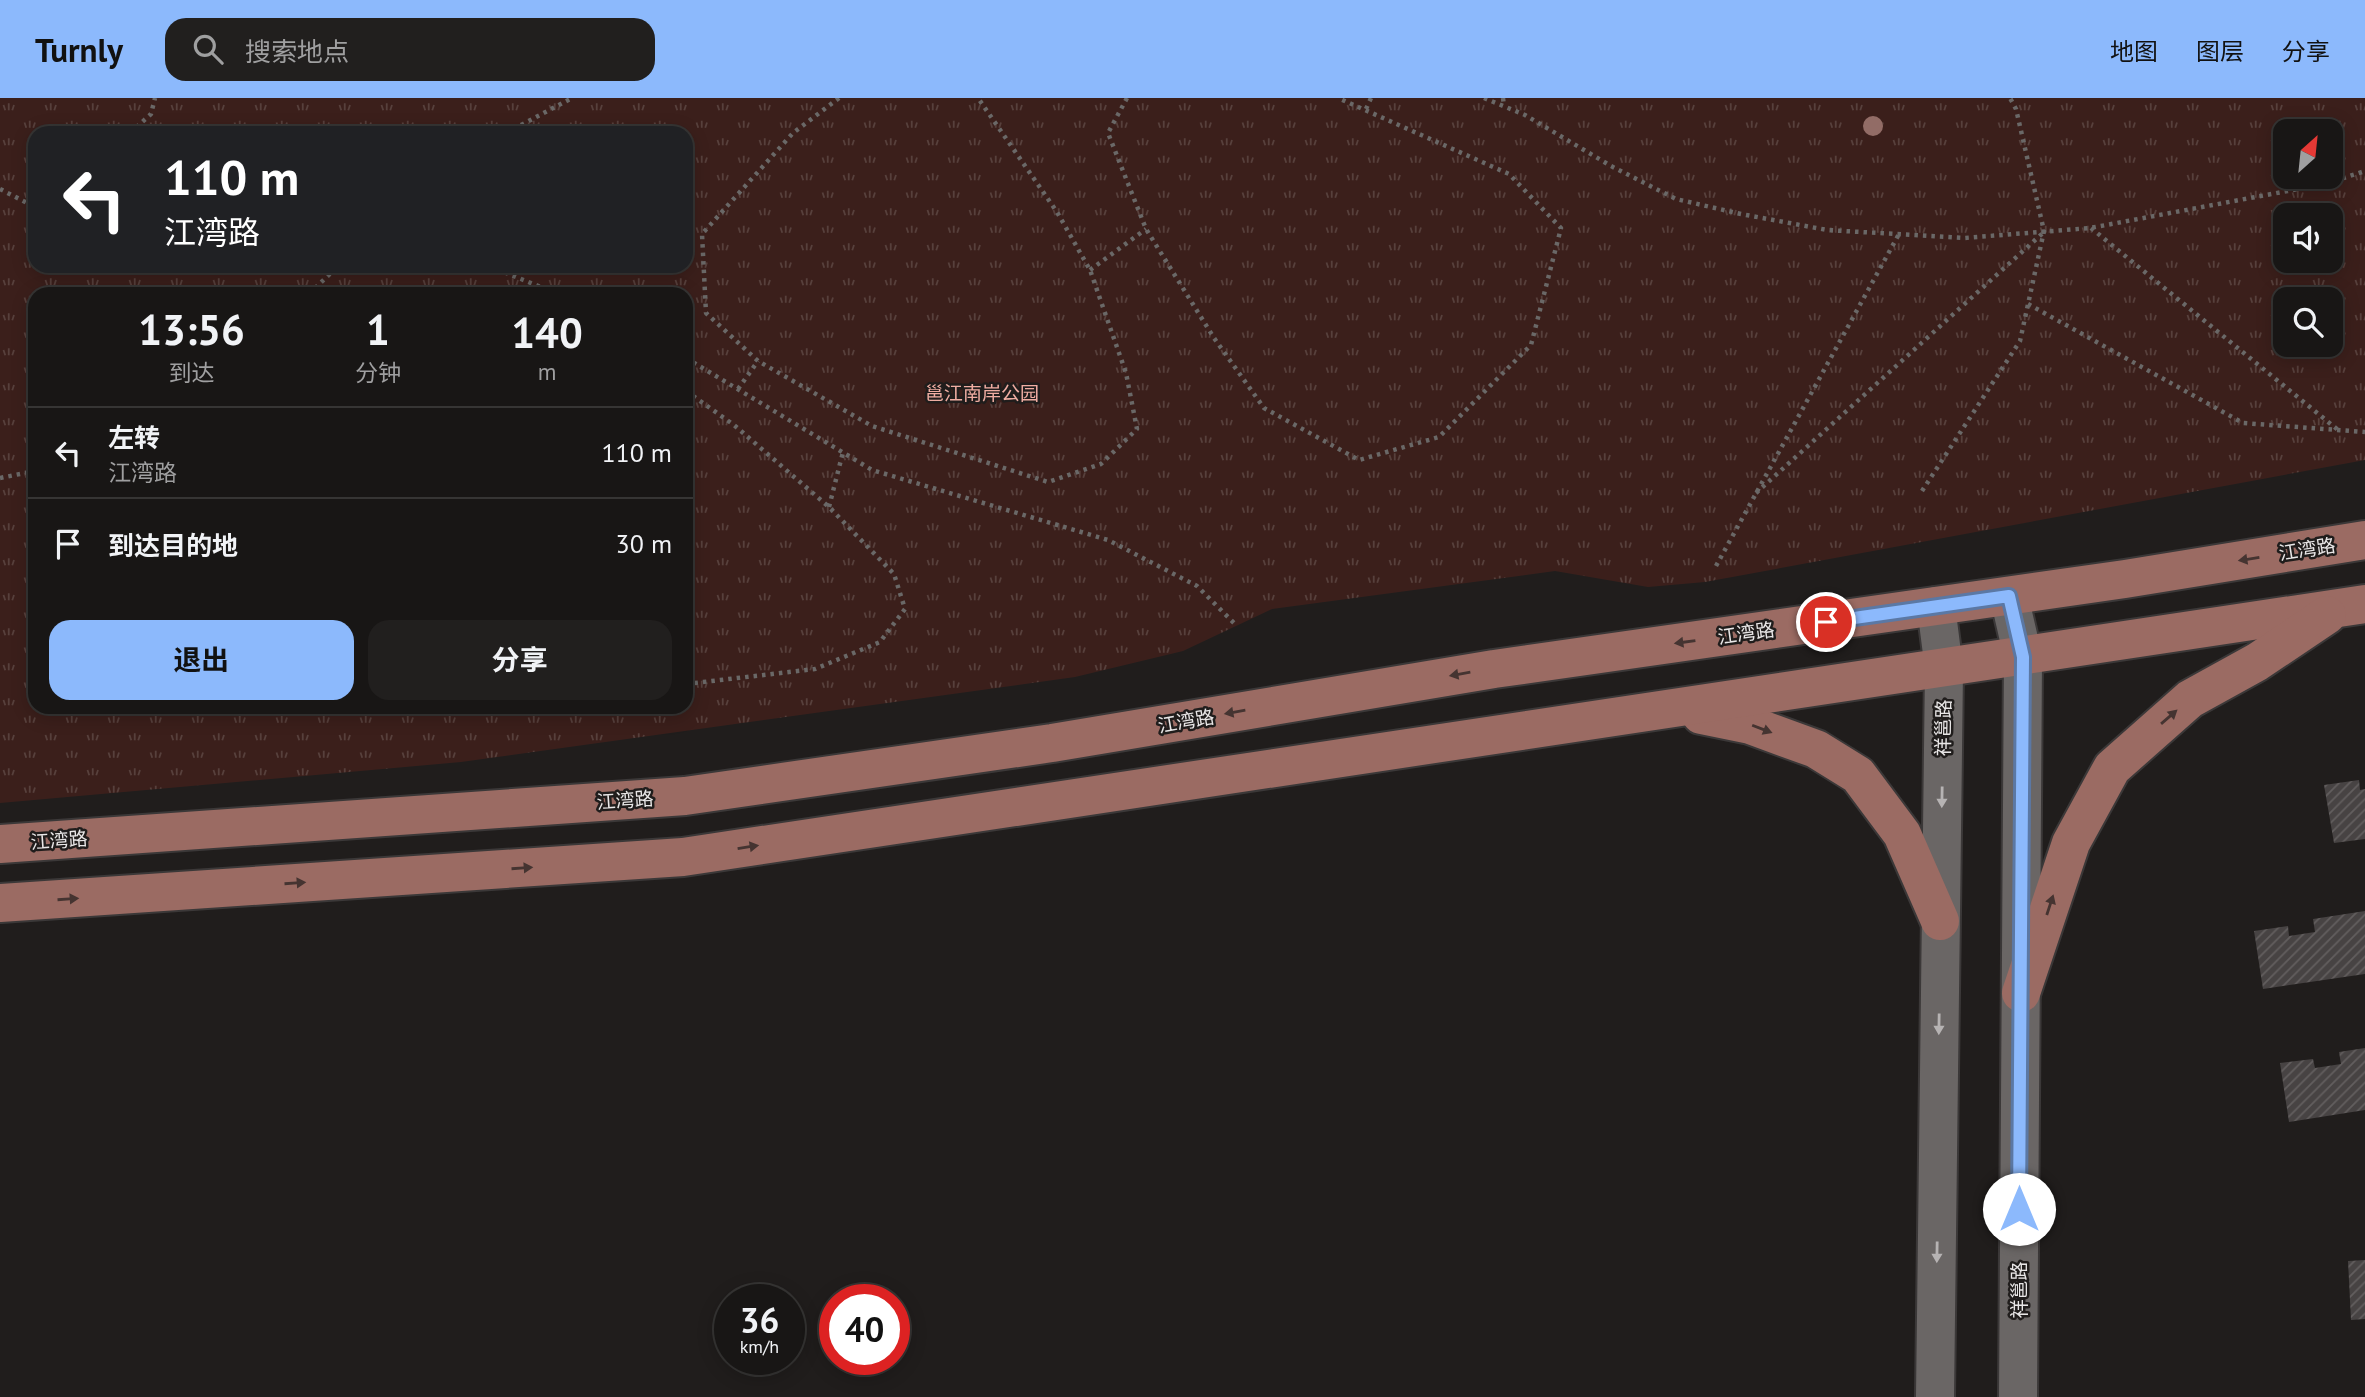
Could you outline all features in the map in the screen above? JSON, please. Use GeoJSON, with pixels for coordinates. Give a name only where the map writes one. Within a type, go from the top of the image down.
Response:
{"type":"FeatureCollection","features":[{"type":"Feature","properties":{"kind":"main road","name":"江湾路"},"geometry":{"type":"LineString","coordinates":[[0,844],[685,796],[1052,743],[1494,668],[2009,596],[2365,540]]}},
{"type":"Feature","properties":{"kind":"main road"},"geometry":{"type":"LineString","coordinates":[[0,903],[682,857],[2351,606]]}},
{"type":"Feature","properties":{"kind":"main road"},"geometry":{"type":"LineString","coordinates":[[2021,993],[2071,843],[2112,768],[2190,699],[2351,606]]}},
{"type":"Feature","properties":{"kind":"main road"},"geometry":{"type":"LineString","coordinates":[[1671,709],[1750,724],[1816,749],[1858,775],[1902,834],[1940,921]]}},
{"type":"Feature","properties":{"kind":"street","name":"祥邕路"},"geometry":{"type":"LineString","coordinates":[[2009,596],[2023,657],[2018,1397]]}},
{"type":"Feature","properties":{"kind":"street","name":"祥邕路"},"geometry":{"type":"LineString","coordinates":[[1935,1397],[1944,669],[1936,606]]}},
{"type":"Feature","properties":{"kind":"path"},"geometry":{"type":"LineString","coordinates":[[138,126],[151,114],[155,98]]}},
{"type":"Feature","properties":{"kind":"path"},"geometry":{"type":"LineString","coordinates":[[519,126],[572,98]]}},
{"type":"Feature","properties":{"kind":"path"},"geometry":{"type":"LineString","coordinates":[[839,98],[793,133],[702,234],[706,313],[758,360],[872,426],[1048,482],[1101,464],[1137,429],[1126,373],[1090,270],[1057,212],[978,98]]}},
{"type":"Feature","properties":{"kind":"path"},"geometry":{"type":"LineString","coordinates":[[1127,98],[1108,133],[1146,229],[1214,338],[1264,408],[1359,460],[1439,437],[1531,345],[1561,228],[1509,174],[1338,98]]}},
{"type":"Feature","properties":{"kind":"path"},"geometry":{"type":"LineString","coordinates":[[1366,109],[1371,98]]}},
{"type":"Feature","properties":{"kind":"path"},"geometry":{"type":"LineString","coordinates":[[1484,98],[1525,115],[1611,166],[1676,199],[1827,230],[1964,238],[2090,228],[2325,184],[2365,172]]}},
{"type":"Feature","properties":{"kind":"path"},"geometry":{"type":"LineString","coordinates":[[1503,98],[1504,106]]}},
{"type":"Feature","properties":{"kind":"path"},"geometry":{"type":"LineString","coordinates":[[1923,491],[2020,341],[2044,231],[2016,109],[2010,98]]}},
{"type":"Feature","properties":{"kind":"path"},"geometry":{"type":"LineString","coordinates":[[0,189],[28,203]]}},
{"type":"Feature","properties":{"kind":"path"},"geometry":{"type":"LineString","coordinates":[[2090,228],[2338,430]]}},
{"type":"Feature","properties":{"kind":"path"},"geometry":{"type":"LineString","coordinates":[[1090,270],[1146,229]]}},
{"type":"Feature","properties":{"kind":"path"},"geometry":{"type":"LineString","coordinates":[[1756,493],[2044,231]]}},
{"type":"Feature","properties":{"kind":"path"},"geometry":{"type":"LineString","coordinates":[[1716,566],[1899,234]]}},
{"type":"Feature","properties":{"kind":"path"},"geometry":{"type":"LineString","coordinates":[[316,287],[331,273]]}},
{"type":"Feature","properties":{"kind":"path"},"geometry":{"type":"LineString","coordinates":[[506,273],[541,287]]}},
{"type":"Feature","properties":{"kind":"path"},"geometry":{"type":"LineString","coordinates":[[2028,304],[2243,423],[2365,432]]}},
{"type":"Feature","properties":{"kind":"path"},"geometry":{"type":"LineString","coordinates":[[738,389],[758,360]]}},
{"type":"Feature","properties":{"kind":"path"},"geometry":{"type":"LineString","coordinates":[[693,362],[873,470],[1108,540],[1197,586],[1237,626]]}},
{"type":"Feature","properties":{"kind":"path"},"geometry":{"type":"LineString","coordinates":[[693,396],[733,425],[829,507],[894,573],[905,610],[880,642],[815,669],[693,683]]}},
{"type":"Feature","properties":{"kind":"path"},"geometry":{"type":"LineString","coordinates":[[829,507],[843,452]]}},
{"type":"Feature","properties":{"kind":"path"},"geometry":{"type":"LineString","coordinates":[[0,478],[28,472]]}},
{"type":"Feature","properties":{"kind":"green space","name":"邕江南岸公园"},"geometry":{"type":"Polygon","coordinates":[[[0,98],[2365,98],[2365,460],[1705,582],[1648,587],[1555,571],[1272,609],[1183,651],[1075,677],[461,762],[0,803],[0,98]]]}},
{"type":"Feature","properties":{"kind":"building"},"geometry":{"type":"Polygon","coordinates":[[[2359,780],[2360,790],[2365,789],[2365,839],[2334,843],[2324,785],[2359,780]]]}},
{"type":"Feature","properties":{"kind":"building"},"geometry":{"type":"Polygon","coordinates":[[[2365,911],[2365,974],[2263,989],[2254,931],[2288,926],[2289,936],[2315,932],[2313,919],[2365,911]]]}},
{"type":"Feature","properties":{"kind":"building"},"geometry":{"type":"Polygon","coordinates":[[[2365,1048],[2365,1110],[2289,1122],[2280,1063],[2313,1059],[2315,1068],[2341,1064],[2339,1052],[2365,1048]]]}},
{"type":"Feature","properties":{"kind":"building"},"geometry":{"type":"Polygon","coordinates":[[[2365,1260],[2365,1319],[2351,1320],[2348,1261],[2365,1260]]]}},
{"type":"Feature","properties":{"kind":"route"},"geometry":{"type":"LineString","coordinates":[[1826,622],[2009,596],[2023,657],[2019,1209]]}}]}
